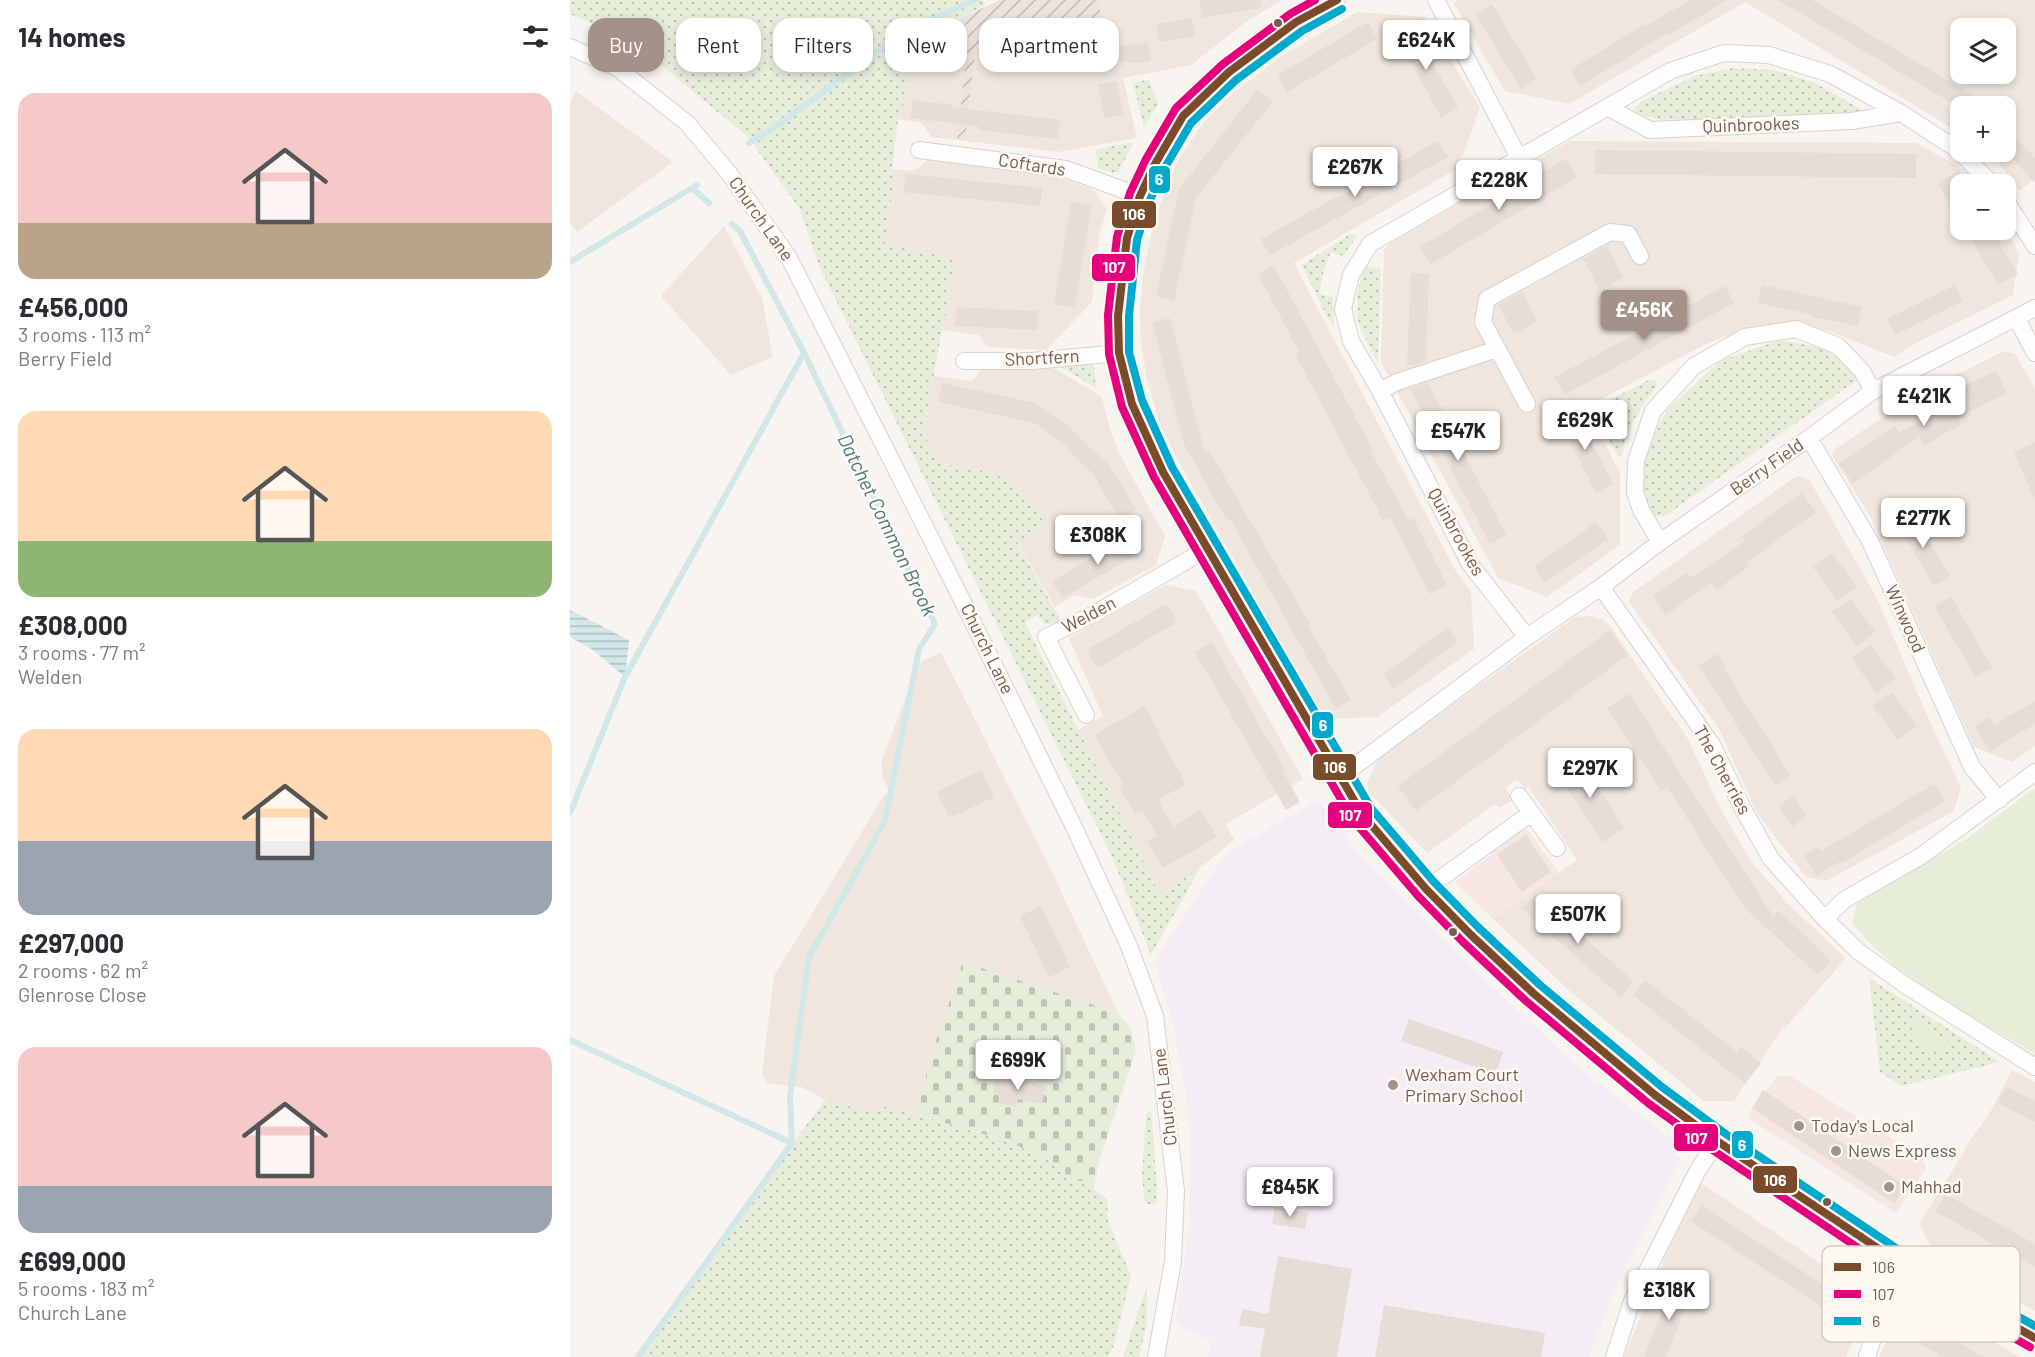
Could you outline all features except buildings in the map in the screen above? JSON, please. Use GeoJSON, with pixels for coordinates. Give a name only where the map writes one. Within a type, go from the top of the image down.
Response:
{"type":"FeatureCollection","features":[{"type":"Feature","properties":{"kind":"street"},"geometry":{"type":"LineString","coordinates":[[1337,0],[1296,22],[1229,72],[1183,116],[1155,164],[1140,196],[1127,238],[1118,316],[1119,352],[1136,414],[1163,472],[1362,814],[1426,889],[1533,993],[1655,1095],[1717,1141],[1877,1246]]}},
{"type":"Feature","properties":{"kind":"street"},"geometry":{"type":"LineString","coordinates":[[1436,0],[1519,158]]}},
{"type":"Feature","properties":{"kind":"street","name":"Church Lane"},"geometry":{"type":"LineString","coordinates":[[570,47],[616,67],[687,123],[728,172],[789,258],[973,621],[1073,825],[1129,946],[1155,1016],[1176,1191],[1173,1261],[1156,1357]]}},
{"type":"Feature","properties":{"kind":"street","name":"Quinbrookes"},"geometry":{"type":"LineString","coordinates":[[1527,637],[1470,564],[1380,391],[1351,341],[1343,309],[1351,276],[1370,244],[1670,71],[1724,53],[1769,55],[1830,75],[1901,113],[1958,150],[1982,174]]}},
{"type":"Feature","properties":{"kind":"street","name":"Quinbrookes"},"geometry":{"type":"LineString","coordinates":[[1607,107],[1650,129],[1852,121],[1901,113]]}},
{"type":"Feature","properties":{"kind":"street","name":"Coftards"},"geometry":{"type":"LineString","coordinates":[[919,150],[1066,169],[1140,196]]}},
{"type":"Feature","properties":{"kind":"street"},"geometry":{"type":"LineString","coordinates":[[2016,217],[2035,246]]}},
{"type":"Feature","properties":{"kind":"street"},"geometry":{"type":"LineString","coordinates":[[1527,404],[1483,322],[1487,299],[1610,232],[1628,234],[1640,256]]}},
{"type":"Feature","properties":{"kind":"street","name":"Berry Field"},"geometry":{"type":"LineString","coordinates":[[1340,777],[1527,637],[1601,587],[1660,542],[1873,391],[2035,308]]}},
{"type":"Feature","properties":{"kind":"street"},"geometry":{"type":"LineString","coordinates":[[2017,319],[2035,353]]}},
{"type":"Feature","properties":{"kind":"street"},"geometry":{"type":"LineString","coordinates":[[1660,542],[1641,510],[1635,492],[1636,460],[1653,411],[1694,366],[1745,337],[1796,329],[1838,346],[1862,371],[1873,391]]}},
{"type":"Feature","properties":{"kind":"street"},"geometry":{"type":"LineString","coordinates":[[1380,391],[1397,382],[1497,349]]}},
{"type":"Feature","properties":{"kind":"street","name":"Shortfern"},"geometry":{"type":"LineString","coordinates":[[964,361],[1033,361],[1119,352]]}},
{"type":"Feature","properties":{"kind":"street","name":"Winwood"},"geometry":{"type":"LineString","coordinates":[[1809,438],[1870,541],[1972,766],[1999,800]]}},
{"type":"Feature","properties":{"kind":"street","name":"Welden"},"geometry":{"type":"LineString","coordinates":[[1086,715],[1046,637],[1096,613],[1207,549]]}},
{"type":"Feature","properties":{"kind":"street","name":"The Cherries"},"geometry":{"type":"LineString","coordinates":[[1601,587],[1713,746],[1742,807],[1772,859],[1825,919],[1859,952],[1905,985],[2035,1067]]}},
{"type":"Feature","properties":{"kind":"street"},"geometry":{"type":"LineString","coordinates":[[1825,919],[1844,900],[1921,856],[2035,772]]}},
{"type":"Feature","properties":{"kind":"street"},"geometry":{"type":"LineString","coordinates":[[1519,796],[1557,848]]}},
{"type":"Feature","properties":{"kind":"street"},"geometry":{"type":"LineString","coordinates":[[1426,889],[1532,813]]}},
{"type":"Feature","properties":{"kind":"street"},"geometry":{"type":"LineString","coordinates":[[1614,1357],[1632,1301],[1698,1170],[1717,1141]]}},
{"type":"Feature","properties":{"kind":"street"},"geometry":{"type":"LineString","coordinates":[[2020,1330],[2035,1338]]}},
{"type":"Feature","properties":{"kind":"street"},"geometry":{"type":"LineString","coordinates":[[1867,1357],[1872,1342]]}},
{"type":"Feature","properties":{"kind":"shaded area"},"geometry":{"type":"Polygon","coordinates":[[[1000,0],[1098,0],[1101,18],[979,18],[979,44],[976,44],[965,141],[957,140],[964,72],[967,72],[969,29],[967,18],[961,18],[1000,0]]]}},
{"type":"Feature","properties":{"kind":"shaded area"},"geometry":{"type":"Polygon","coordinates":[[[1098,0],[1282,0],[1246,22],[1191,65],[1123,78],[1137,138],[1058,152],[965,141],[976,44],[979,44],[979,72],[1119,72],[1119,18],[1101,18],[1098,0]]]}},
{"type":"Feature","properties":{"kind":"shaded area"},"geometry":{"type":"Polygon","coordinates":[[[1456,0],[2035,0],[2035,178],[2020,191],[2016,186],[2016,174],[2007,174],[1998,162],[2016,162],[2016,96],[1950,96],[1950,127],[1745,2],[1569,104],[1505,91],[1454,4],[1456,0]]]}},
{"type":"Feature","properties":{"kind":"shaded area"},"geometry":{"type":"Polygon","coordinates":[[[1357,12],[1425,17],[1480,108],[1458,168],[1294,263],[1454,568],[1471,592],[1474,649],[1377,717],[1324,719],[1175,455],[1160,423],[1147,379],[1141,342],[1140,310],[1143,275],[1154,220],[1177,162],[1203,123],[1232,94],[1279,58],[1357,12]]]}},
{"type":"Feature","properties":{"kind":"shaded area"},"geometry":{"type":"Polygon","coordinates":[[[908,72],[964,72],[957,140],[931,137],[922,123],[898,119],[903,108],[908,72]]]}},
{"type":"Feature","properties":{"kind":"shaded area"},"geometry":{"type":"Polygon","coordinates":[[[576,91],[673,162],[577,232],[570,223],[570,102],[576,91]]]}},
{"type":"Feature","properties":{"kind":"shaded area"},"geometry":{"type":"Polygon","coordinates":[[[1570,141],[1916,143],[1970,174],[1950,174],[1950,240],[2011,240],[2019,253],[2013,295],[1916,343],[1894,357],[1826,330],[1787,324],[1750,327],[1706,344],[1586,407],[1620,473],[1620,545],[1547,597],[1498,578],[1381,362],[1384,249],[1392,242],[1570,141]]]}},
{"type":"Feature","properties":{"kind":"shaded area"},"geometry":{"type":"Polygon","coordinates":[[[929,159],[1052,174],[1092,189],[1107,209],[1099,235],[1092,302],[1046,350],[988,347],[979,335],[942,330],[955,259],[885,244],[894,177],[892,169],[914,171],[929,159]]]}},
{"type":"Feature","properties":{"kind":"shaded area"},"geometry":{"type":"Polygon","coordinates":[[[724,226],[762,298],[773,357],[731,375],[661,296],[724,226]]]}},
{"type":"Feature","properties":{"kind":"shaded area"},"geometry":{"type":"Polygon","coordinates":[[[2004,351],[2015,354],[2035,389],[2035,746],[2012,762],[1974,747],[1870,516],[1833,457],[1834,450],[1916,395],[2004,351]]]}},
{"type":"Feature","properties":{"kind":"shaded area"},"geometry":{"type":"Polygon","coordinates":[[[1051,366],[1102,397],[1119,453],[1165,536],[1156,565],[1093,599],[1075,595],[1055,607],[1017,541],[995,473],[937,463],[923,434],[934,376],[972,381],[984,367],[1051,366]]]}},
{"type":"Feature","properties":{"kind":"shaded area"},"geometry":{"type":"Polygon","coordinates":[[[1800,476],[1810,481],[1875,595],[1933,729],[1961,787],[1954,811],[1826,881],[1806,877],[1757,813],[1719,729],[1629,602],[1632,593],[1795,477],[1800,476]]]}},
{"type":"Feature","properties":{"kind":"shaded area"},"geometry":{"type":"Polygon","coordinates":[[[1166,585],[1196,591],[1303,779],[1226,824],[1234,840],[1200,868],[1160,894],[1078,730],[1103,716],[1069,638],[1166,585]]]}},
{"type":"Feature","properties":{"kind":"shaded area"},"geometry":{"type":"Polygon","coordinates":[[[570,610],[629,640],[625,677],[593,650],[570,637],[570,610]]]}},
{"type":"Feature","properties":{"kind":"shaded area"},"geometry":{"type":"Polygon","coordinates":[[[1589,616],[1603,620],[1610,626],[1688,739],[1719,806],[1750,860],[1787,903],[1846,958],[1785,1028],[1783,1027],[1734,1101],[1704,1101],[1572,993],[1493,919],[1577,860],[1529,787],[1525,789],[1517,779],[1506,788],[1513,799],[1500,808],[1495,804],[1427,853],[1369,792],[1367,783],[1379,757],[1575,617],[1589,616]]]}},
{"type":"Feature","properties":{"kind":"shaded area"},"geometry":{"type":"Polygon","coordinates":[[[941,652],[1051,870],[1118,1013],[963,962],[933,1050],[916,1114],[888,1106],[869,1112],[825,1100],[802,1087],[766,1083],[762,1074],[774,976],[885,794],[891,794],[883,779],[881,762],[919,663],[941,652]]]}},
{"type":"Feature","properties":{"kind":"shaded area","name":"Wexham Court Primary School"},"geometry":{"type":"Polygon","coordinates":[[[1320,801],[1357,853],[1479,974],[1579,1068],[1672,1139],[1680,1159],[1613,1294],[1589,1357],[1208,1357],[1212,1343],[1176,1323],[1189,1229],[1190,1137],[1187,1101],[1174,1029],[1155,960],[1225,855],[1314,802],[1320,801]]]}},
{"type":"Feature","properties":{"kind":"shaded area"},"geometry":{"type":"Polygon","coordinates":[[[1524,825],[1559,873],[1493,919],[1455,882],[1491,855],[1489,851],[1524,825]]]}},
{"type":"Feature","properties":{"kind":"shaded area"},"geometry":{"type":"Polygon","coordinates":[[[2012,1070],[2035,1082],[2035,1311],[2020,1302],[2020,1246],[1931,1246],[1919,1224],[1965,1148],[1992,1109],[2012,1070]]]}},
{"type":"Feature","properties":{"kind":"shaded area"},"geometry":{"type":"Polygon","coordinates":[[[1777,1076],[1790,1076],[1922,1157],[1926,1168],[1896,1213],[1751,1120],[1749,1113],[1777,1076]]]}},
{"type":"Feature","properties":{"kind":"shaded area"},"geometry":{"type":"Polygon","coordinates":[[[1701,1183],[1822,1264],[1822,1342],[1852,1342],[1846,1357],[1624,1357],[1668,1250],[1701,1183]]]}},
{"type":"Feature","properties":{"kind":"shaded area"},"geometry":{"type":"Polygon","coordinates":[[[1886,1342],[1993,1342],[2021,1357],[1879,1357],[1886,1342]]]}},
{"type":"Feature","properties":{"kind":"green space"},"geometry":{"type":"Polygon","coordinates":[[[570,0],[983,0],[985,5],[960,18],[885,18],[885,72],[908,72],[903,108],[898,119],[892,169],[894,177],[885,244],[955,259],[923,434],[938,463],[995,473],[1034,502],[1045,526],[1017,542],[1062,623],[1045,624],[1037,615],[1025,622],[1159,893],[1200,868],[1151,955],[1114,861],[820,268],[799,208],[748,137],[664,68],[664,18],[588,18],[588,22],[570,14],[570,0]]]}},
{"type":"Feature","properties":{"kind":"green space"},"geometry":{"type":"Polygon","coordinates":[[[1733,68],[1774,70],[1815,83],[1861,109],[1858,118],[1848,123],[1658,119],[1638,114],[1635,108],[1642,101],[1695,76],[1733,68]]]}},
{"type":"Feature","properties":{"kind":"green space"},"geometry":{"type":"Polygon","coordinates":[[[1149,80],[1158,104],[1144,128],[1133,82],[1149,80]]]}},
{"type":"Feature","properties":{"kind":"green space"},"geometry":{"type":"Polygon","coordinates":[[[1134,142],[1118,172],[1113,173],[1098,168],[1096,149],[1134,142]]]}},
{"type":"Feature","properties":{"kind":"green space"},"geometry":{"type":"Polygon","coordinates":[[[1350,234],[1358,235],[1343,256],[1331,252],[1324,269],[1319,294],[1333,297],[1334,327],[1302,265],[1350,234]]]}},
{"type":"Feature","properties":{"kind":"green space"},"geometry":{"type":"Polygon","coordinates":[[[1364,266],[1381,269],[1378,363],[1358,324],[1357,295],[1364,266]]]}},
{"type":"Feature","properties":{"kind":"green space"},"geometry":{"type":"Polygon","coordinates":[[[1780,340],[1827,349],[1860,378],[1665,516],[1648,515],[1639,474],[1652,439],[1667,410],[1720,361],[1780,340]]]}},
{"type":"Feature","properties":{"kind":"green space"},"geometry":{"type":"Polygon","coordinates":[[[1089,363],[1094,366],[1096,388],[1062,368],[1063,366],[1089,363]]]}},
{"type":"Feature","properties":{"kind":"green space"},"geometry":{"type":"Polygon","coordinates":[[[1649,380],[1656,380],[1657,386],[1633,422],[1619,458],[1595,414],[1598,406],[1649,380]]]}},
{"type":"Feature","properties":{"kind":"green space"},"geometry":{"type":"Polygon","coordinates":[[[2035,788],[2035,1054],[1913,979],[1870,943],[1852,923],[1857,903],[1966,839],[2035,788]]]}},
{"type":"Feature","properties":{"kind":"green space"},"geometry":{"type":"Polygon","coordinates":[[[963,962],[1118,1013],[1130,1026],[1136,1051],[1098,1165],[1094,1189],[1083,1181],[1071,1180],[1058,1165],[1010,1142],[916,1114],[933,1050],[963,962]]]}},
{"type":"Feature","properties":{"kind":"green space"},"geometry":{"type":"Polygon","coordinates":[[[1869,978],[2000,1062],[1901,1086],[1880,1072],[1869,978]]]}},
{"type":"Feature","properties":{"kind":"green space"},"geometry":{"type":"Polygon","coordinates":[[[1916,1020],[1950,1042],[1934,1050],[1919,1047],[1914,1043],[1912,1036],[1916,1020]]]}},
{"type":"Feature","properties":{"kind":"green space"},"geometry":{"type":"Polygon","coordinates":[[[825,1100],[869,1112],[888,1106],[1010,1142],[1058,1165],[1071,1180],[1083,1181],[1107,1199],[1108,1221],[1131,1276],[1114,1345],[1108,1357],[634,1357],[825,1100]]]}},
{"type":"Feature","properties":{"kind":"green space"},"geometry":{"type":"Polygon","coordinates":[[[1150,1109],[1157,1188],[1156,1205],[1145,1203],[1142,1176],[1146,1116],[1150,1109]]]}},
{"type":"Feature","properties":{"kind":"green space"},"geometry":{"type":"Polygon","coordinates":[[[1147,1285],[1147,1324],[1139,1357],[1123,1357],[1147,1285]]]}},
{"type":"Feature","properties":{"kind":"waterway"},"geometry":{"type":"LineString","coordinates":[[749,143],[778,125],[903,33],[975,0]]}},
{"type":"Feature","properties":{"kind":"waterway"},"geometry":{"type":"LineString","coordinates":[[697,185],[692,188],[709,203]]}},
{"type":"Feature","properties":{"kind":"waterway"},"geometry":{"type":"LineString","coordinates":[[570,262],[692,188]]}},
{"type":"Feature","properties":{"kind":"waterway","name":"Datchet Common Brook"},"geometry":{"type":"LineString","coordinates":[[732,224],[740,231],[804,353],[935,624],[919,649],[885,821],[809,957],[790,1096],[792,1143]]}},
{"type":"Feature","properties":{"kind":"waterway"},"geometry":{"type":"LineString","coordinates":[[570,813],[625,677],[804,353]]}},
{"type":"Feature","properties":{"kind":"waterway"},"geometry":{"type":"LineString","coordinates":[[570,1040],[792,1143]]}},
{"type":"Feature","properties":{"kind":"waterway"},"geometry":{"type":"LineString","coordinates":[[638,1357],[792,1143]]}},
{"type":"Feature","properties":{"kind":"transit line","name":"107"},"geometry":{"type":"LineString","coordinates":[[1315,0],[1290,14],[1223,64],[1176,108],[1146,159],[1130,193],[1117,237],[1108,315],[1109,354],[1122,407],[1154,477],[1353,820],[1418,896],[1526,1001],[1648,1103],[1711,1149],[1855,1246]]}},
{"type":"Feature","properties":{"kind":"transit line","name":"106"},"geometry":{"type":"LineString","coordinates":[[1337,0],[1296,22],[1229,72],[1183,116],[1155,164],[1140,196],[1127,238],[1118,316],[1119,353],[1132,404],[1163,472],[1362,814],[1426,889],[1533,993],[1655,1095],[1717,1141],[1874,1246]]}},
{"type":"Feature","properties":{"kind":"transit line","name":"6"},"geometry":{"type":"LineString","coordinates":[[1342,9],[1302,31],[1236,80],[1191,123],[1164,169],[1150,200],[1137,240],[1129,316],[1129,352],[1142,400],[1172,467],[1371,808],[1434,882],[1540,985],[1662,1087],[1723,1132],[1893,1246]]}},
{"type":"Feature","properties":{"kind":"transit line","name":"6"},"geometry":{"type":"LineString","coordinates":[[2020,1318],[2035,1326]]}},
{"type":"Feature","properties":{"kind":"transit line","name":"106"},"geometry":{"type":"LineString","coordinates":[[2020,1330],[2035,1338]]}},
{"type":"Feature","properties":{"kind":"transit line","name":"107"},"geometry":{"type":"LineString","coordinates":[[2020,1341],[2030,1347]]}},
{"type":"Feature","properties":{"kind":"place","name":"Wexham Court Primary School"},"geometry":{"type":"Point","coordinates":[1393,1085]}},
{"type":"Feature","properties":{"kind":"place","name":"Today's Local"},"geometry":{"type":"Point","coordinates":[1799,1126]}},
{"type":"Feature","properties":{"kind":"place","name":"News Express"},"geometry":{"type":"Point","coordinates":[1836,1151]}},
{"type":"Feature","properties":{"kind":"place","name":"Mahhad"},"geometry":{"type":"Point","coordinates":[1889,1187]}}]}
